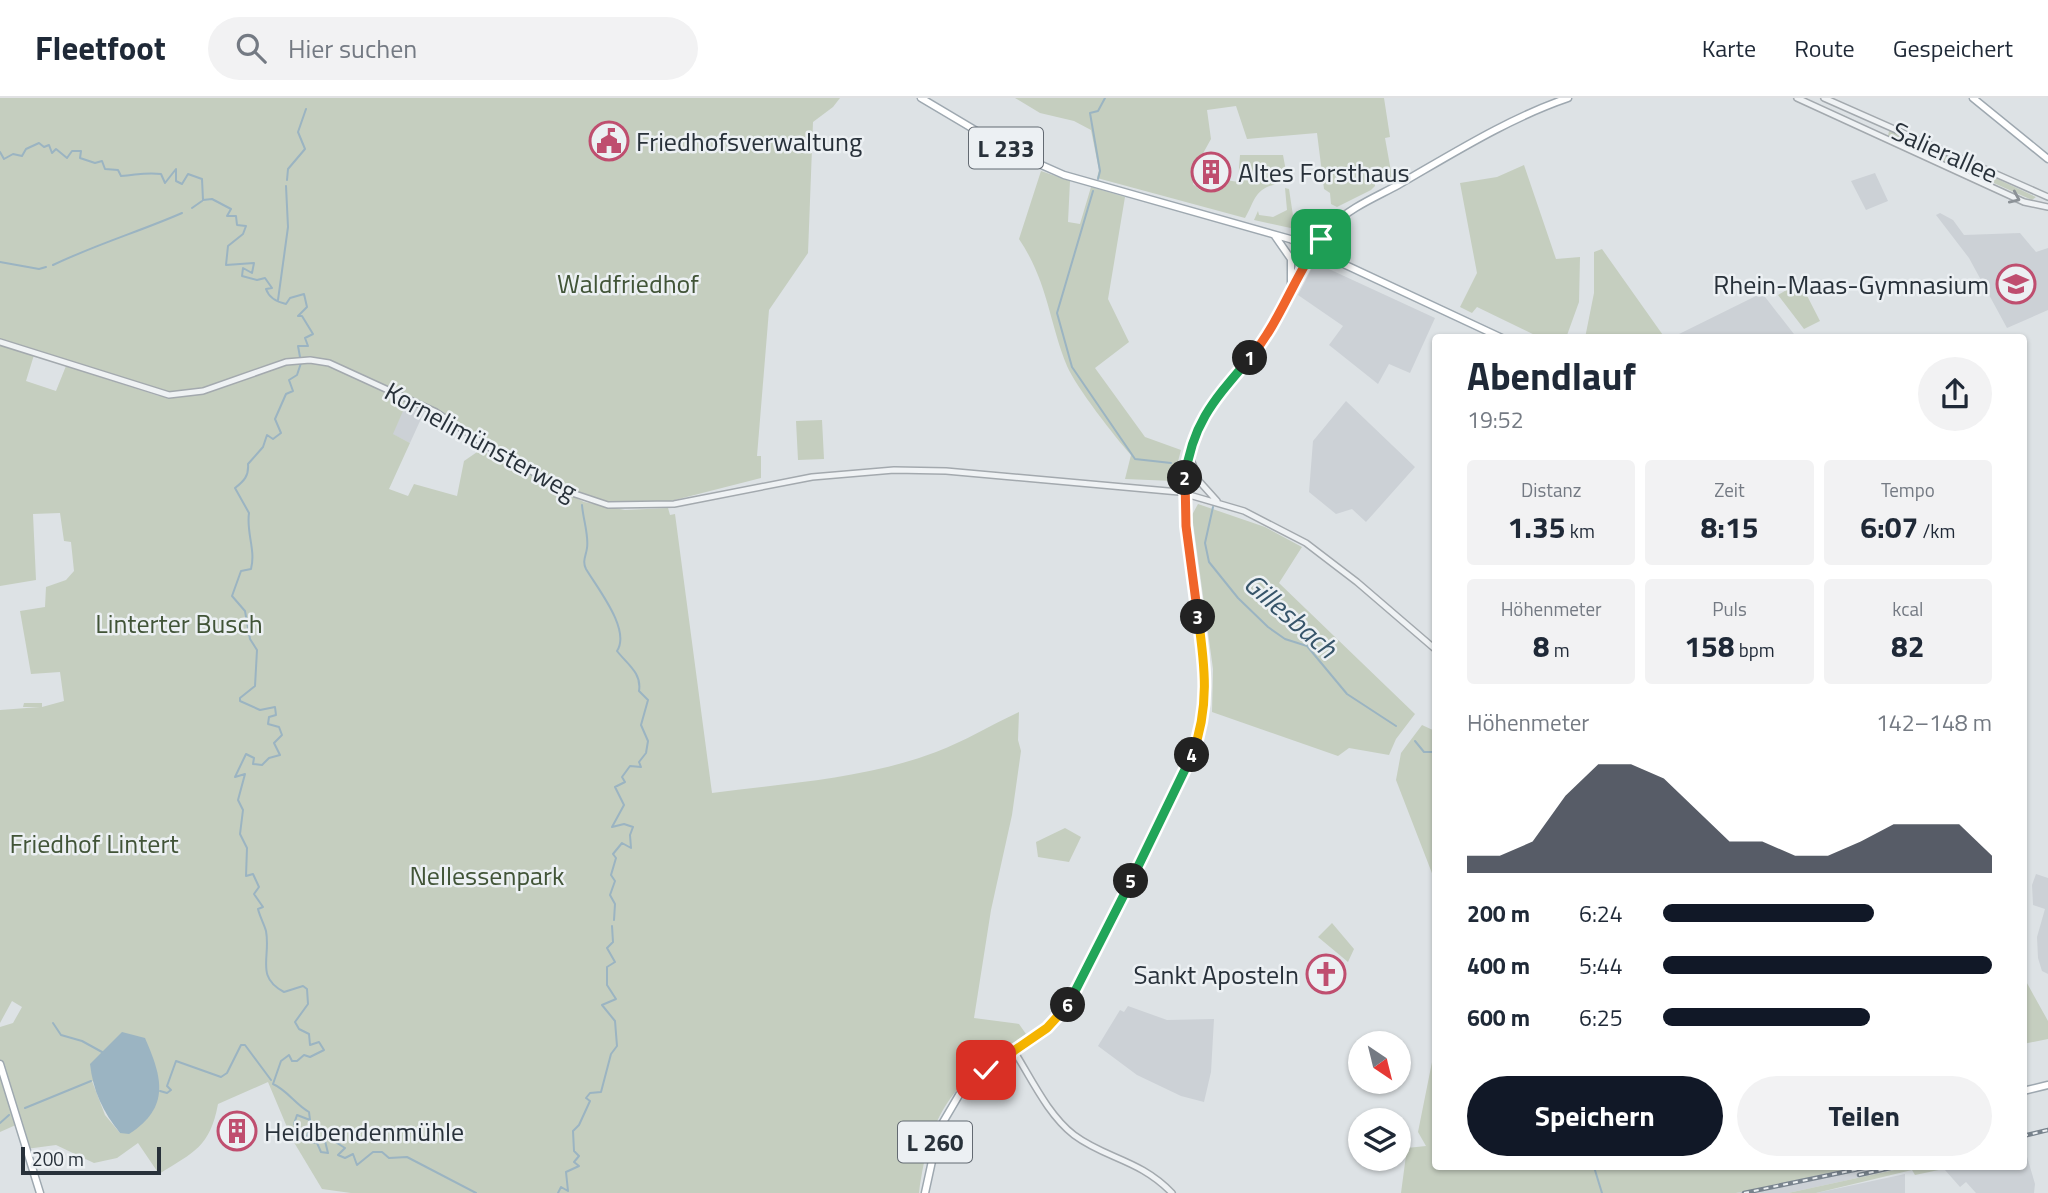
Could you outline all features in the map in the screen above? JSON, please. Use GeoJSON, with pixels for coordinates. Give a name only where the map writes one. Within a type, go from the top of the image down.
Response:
{"type":"FeatureCollection","features":[{"type":"Feature","properties":{"kind":"main road","name":"L 233"},"geometry":{"type":"LineString","coordinates":[[921,98],[1012,152],[1064,175],[1272,233],[1314,249],[1494,334]]}},
{"type":"Feature","properties":{"kind":"main road"},"geometry":{"type":"LineString","coordinates":[[1973,98],[2048,159]]}},
{"type":"Feature","properties":{"kind":"main road","name":"L 260"},"geometry":{"type":"LineString","coordinates":[[925,1193],[934,1145],[952,1105],[971,1081],[1054,1022],[1076,992],[1198,740],[1204,713],[1206,674],[1189,553],[1184,494],[1189,453],[1206,411],[1267,337],[1314,249],[1331,227],[1355,209],[1453,154],[1564,99]]}},
{"type":"Feature","properties":{"kind":"main road"},"geometry":{"type":"LineString","coordinates":[[1272,233],[1291,259],[1291,292]]}},
{"type":"Feature","properties":{"kind":"main road"},"geometry":{"type":"LineString","coordinates":[[0,1064],[40,1193]]}},
{"type":"Feature","properties":{"kind":"main road"},"geometry":{"type":"LineString","coordinates":[[2027,1090],[2048,1086]]}},
{"type":"Feature","properties":{"kind":"street","name":"Salierallee"},"geometry":{"type":"LineString","coordinates":[[1797,98],[2035,206],[2048,207]]}},
{"type":"Feature","properties":{"kind":"street","name":"Salierallee"},"geometry":{"type":"LineString","coordinates":[[1824,98],[2048,197]]}},
{"type":"Feature","properties":{"kind":"street"},"geometry":{"type":"LineString","coordinates":[[1833,115],[1838,104]]}},
{"type":"Feature","properties":{"kind":"street"},"geometry":{"type":"LineString","coordinates":[[1843,120],[1849,109]]}},
{"type":"Feature","properties":{"kind":"street"},"geometry":{"type":"LineString","coordinates":[[2035,206],[2040,195]]}},
{"type":"Feature","properties":{"kind":"street","name":"Kornelimünsterweg"},"geometry":{"type":"LineString","coordinates":[[0,342],[169,395],[203,391],[273,365],[295,360],[322,361],[426,407],[502,456],[575,494],[607,505],[674,504],[804,478],[902,470],[1141,487],[1184,494],[1220,503],[1256,517],[1306,543],[1335,563],[1432,646]]}},
{"type":"Feature","properties":{"kind":"street"},"geometry":{"type":"LineString","coordinates":[[1189,453],[1199,481],[1220,503]]}},
{"type":"Feature","properties":{"kind":"street"},"geometry":{"type":"LineString","coordinates":[[1014,1051],[1059,1119],[1073,1134],[1140,1167],[1172,1193]]}},
{"type":"Feature","properties":{"kind":"shaded area"},"geometry":{"type":"Polygon","coordinates":[[[1875,173],[1888,201],[1866,210],[1851,181],[1875,173]]]}},
{"type":"Feature","properties":{"kind":"shaded area","name":"Rhein-Maas-Gymnasium"},"geometry":{"type":"Polygon","coordinates":[[[1940,213],[1953,220],[1964,235],[2020,233],[2036,252],[2048,248],[2048,310],[2007,328],[1969,258],[1936,215],[1940,213]]]}},
{"type":"Feature","properties":{"kind":"shaded area"},"geometry":{"type":"Polygon","coordinates":[[[1318,264],[1435,318],[1410,373],[1389,364],[1378,384],[1329,345],[1343,326],[1298,295],[1313,266],[1318,264]]]}},
{"type":"Feature","properties":{"kind":"shaded area"},"geometry":{"type":"Polygon","coordinates":[[[1762,293],[1794,334],[1679,334],[1762,293]]]}},
{"type":"Feature","properties":{"kind":"shaded area"},"geometry":{"type":"Polygon","coordinates":[[[1346,401],[1415,467],[1366,522],[1352,509],[1336,514],[1309,492],[1313,441],[1346,401]]]}},
{"type":"Feature","properties":{"kind":"shaded area"},"geometry":{"type":"Polygon","coordinates":[[[407,402],[425,410],[410,443],[392,434],[407,402]]]}},
{"type":"Feature","properties":{"kind":"shaded area"},"geometry":{"type":"Polygon","coordinates":[[[2036,874],[2048,878],[2048,974],[2042,971],[2038,958],[2037,937],[2045,909],[2033,905],[2032,885],[2036,874]]]}},
{"type":"Feature","properties":{"kind":"shaded area"},"geometry":{"type":"Polygon","coordinates":[[[1128,1006],[1167,1020],[1214,1019],[1211,1072],[1204,1102],[1181,1096],[1137,1075],[1098,1046],[1120,1010],[1124,1012],[1128,1006]]]}},
{"type":"Feature","properties":{"kind":"shaded area"},"geometry":{"type":"Polygon","coordinates":[[[2027,1157],[2035,1184],[2034,1193],[1976,1193],[1966,1182],[1960,1187],[1945,1170],[2027,1170],[2027,1157]]]}},
{"type":"Feature","properties":{"kind":"shaded area"},"geometry":{"type":"Polygon","coordinates":[[[1842,1170],[1894,1170],[1788,1193],[1736,1193],[1842,1170]]]}},
{"type":"Feature","properties":{"kind":"shaded area"},"geometry":{"type":"Polygon","coordinates":[[[1905,1174],[1905,1193],[1816,1193],[1905,1174]]]}},
{"type":"Feature","properties":{"kind":"green space"},"geometry":{"type":"Polygon","coordinates":[[[0,98],[840,98],[813,122],[808,253],[769,310],[757,456],[761,456],[761,478],[667,502],[609,503],[592,498],[505,457],[434,409],[337,363],[311,357],[309,362],[335,368],[407,402],[393,434],[410,443],[389,489],[408,496],[414,484],[457,496],[464,461],[480,450],[584,502],[625,510],[668,508],[670,515],[675,514],[712,793],[826,779],[909,761],[947,748],[1019,712],[1018,740],[1021,751],[1012,815],[991,910],[974,1018],[1019,1024],[1026,1034],[981,1067],[950,1099],[931,1138],[919,1193],[351,1193],[322,1189],[292,1139],[268,1082],[218,1104],[210,1130],[199,1147],[159,1174],[138,1143],[117,1158],[94,1163],[56,1145],[26,1149],[18,1124],[0,1132],[0,1027],[13,1023],[22,1007],[12,1001],[0,1023],[0,710],[40,707],[23,707],[24,703],[42,703],[42,707],[64,701],[60,672],[31,674],[20,611],[45,607],[46,587],[66,580],[74,571],[71,542],[64,541],[60,513],[33,514],[36,580],[0,586],[0,345],[34,355],[26,381],[56,391],[66,366],[159,396],[161,392],[0,341],[0,98]],[[92,1081],[105,1115],[120,1133],[152,1111],[153,1107],[92,1081]]]}},
{"type":"Feature","properties":{"kind":"green space"},"geometry":{"type":"Polygon","coordinates":[[[1015,98],[1384,98],[1390,137],[1385,138],[1392,177],[1375,179],[1375,186],[1371,190],[1337,207],[1331,204],[1330,193],[1324,189],[1317,133],[1247,139],[1236,106],[1207,110],[1211,139],[1196,166],[1193,184],[1200,190],[1226,180],[1238,182],[1240,155],[1283,155],[1288,182],[1262,190],[1245,218],[1097,178],[1099,170],[1091,130],[1074,121],[1040,113],[1015,98]]]}},
{"type":"Feature","properties":{"kind":"green space"},"geometry":{"type":"Polygon","coordinates":[[[1889,131],[2036,197],[2032,200],[1888,136],[1889,131]]]}},
{"type":"Feature","properties":{"kind":"green space"},"geometry":{"type":"Polygon","coordinates":[[[1524,165],[1556,259],[1580,257],[1579,302],[1567,334],[1533,334],[1477,307],[1472,313],[1460,307],[1477,273],[1460,183],[1497,177],[1524,165]]]}},
{"type":"Feature","properties":{"kind":"green space"},"geometry":{"type":"Polygon","coordinates":[[[1041,171],[1070,181],[1068,222],[1080,224],[1091,187],[1125,197],[1108,299],[1129,342],[1095,368],[1145,437],[1181,450],[1173,481],[1125,479],[1131,455],[1087,399],[1067,366],[1042,286],[1019,239],[1041,171]]]}},
{"type":"Feature","properties":{"kind":"green space"},"geometry":{"type":"Polygon","coordinates":[[[1285,188],[1289,189],[1295,229],[1254,220],[1258,211],[1259,215],[1273,217],[1287,210],[1285,188]]]}},
{"type":"Feature","properties":{"kind":"green space"},"geometry":{"type":"Polygon","coordinates":[[[1602,249],[1662,334],[1586,334],[1594,293],[1594,252],[1602,249]]]}},
{"type":"Feature","properties":{"kind":"green space"},"geometry":{"type":"Polygon","coordinates":[[[1800,282],[1820,321],[1804,329],[1778,295],[1800,282]]]}},
{"type":"Feature","properties":{"kind":"green space"},"geometry":{"type":"Polygon","coordinates":[[[822,420],[824,459],[798,460],[796,421],[822,420]]]}},
{"type":"Feature","properties":{"kind":"green space"},"geometry":{"type":"Polygon","coordinates":[[[1198,504],[1265,527],[1302,547],[1279,583],[1415,714],[1396,739],[1389,755],[1349,748],[1338,756],[1212,712],[1213,669],[1192,515],[1198,504]]]}},
{"type":"Feature","properties":{"kind":"green space"},"geometry":{"type":"Polygon","coordinates":[[[1422,725],[1432,730],[1432,873],[1396,780],[1401,753],[1422,725]]]}},
{"type":"Feature","properties":{"kind":"green space"},"geometry":{"type":"Polygon","coordinates":[[[1065,828],[1081,837],[1069,862],[1038,857],[1036,842],[1065,828]]]}},
{"type":"Feature","properties":{"kind":"green space"},"geometry":{"type":"Polygon","coordinates":[[[1332,923],[1354,949],[1348,962],[1318,937],[1332,923]]]}},
{"type":"Feature","properties":{"kind":"green space"},"geometry":{"type":"Polygon","coordinates":[[[2027,983],[2048,1021],[2048,1039],[2027,1043],[2027,983]]]}},
{"type":"Feature","properties":{"kind":"green space"},"geometry":{"type":"Polygon","coordinates":[[[1432,1062],[1432,1170],[1842,1170],[1736,1193],[1401,1193],[1404,1171],[1411,1171],[1411,1148],[1426,1146],[1418,1132],[1432,1062]]]}},
{"type":"Feature","properties":{"kind":"green space"},"geometry":{"type":"Polygon","coordinates":[[[1894,1170],[1912,1170],[1816,1193],[1788,1193],[1894,1170]]]}},
{"type":"Feature","properties":{"kind":"green space"},"geometry":{"type":"Polygon","coordinates":[[[1912,1170],[1939,1170],[1915,1175],[1912,1170]]]}},
{"type":"Feature","properties":{"kind":"water"},"geometry":{"type":"Polygon","coordinates":[[[122,1032],[145,1038],[156,1066],[159,1090],[152,1113],[129,1134],[120,1133],[104,1109],[96,1092],[90,1064],[122,1032]]]}},
{"type":"Feature","properties":{"kind":"waterway","name":"Gillesbach"},"geometry":{"type":"LineString","coordinates":[[1098,179],[1100,171],[1090,113],[1098,111],[1105,98]]}},
{"type":"Feature","properties":{"kind":"waterway"},"geometry":{"type":"LineString","coordinates":[[287,180],[288,169],[305,149],[298,132],[306,109]]}},
{"type":"Feature","properties":{"kind":"waterway"},"geometry":{"type":"LineString","coordinates":[[0,152],[4,159],[13,154],[22,156],[26,149],[39,143],[44,147],[49,145],[52,153],[56,149],[67,158],[72,151],[81,151],[80,158],[95,163],[102,161],[105,169],[118,170],[121,176],[161,174],[165,183],[176,169],[176,181],[182,184],[188,174],[202,179],[203,200],[212,199],[231,209],[227,216],[236,216],[237,225],[246,226],[243,234],[228,246],[226,265],[254,263],[252,273],[243,268],[242,276],[257,280],[265,278],[272,288],[266,289],[267,292],[280,302],[286,304],[290,298],[304,294],[307,307],[298,316],[302,316],[313,334],[305,338],[308,346],[298,346],[300,357]]}},
{"type":"Feature","properties":{"kind":"waterway"},"geometry":{"type":"LineString","coordinates":[[278,300],[288,227],[286,186]]}},
{"type":"Feature","properties":{"kind":"waterway","name":"Gillesbach"},"geometry":{"type":"LineString","coordinates":[[1093,191],[1057,313],[1072,367],[1135,459],[1171,463]]}},
{"type":"Feature","properties":{"kind":"waterway"},"geometry":{"type":"LineString","coordinates":[[192,208],[202,201]]}},
{"type":"Feature","properties":{"kind":"waterway"},"geometry":{"type":"LineString","coordinates":[[53,265],[182,213]]}},
{"type":"Feature","properties":{"kind":"waterway"},"geometry":{"type":"LineString","coordinates":[[0,262],[39,269],[46,267]]}},
{"type":"Feature","properties":{"kind":"waterway"},"geometry":{"type":"LineString","coordinates":[[301,363],[297,375],[289,380],[293,391],[286,394],[275,419],[281,433],[273,439],[267,435],[263,447],[248,464],[245,478],[235,488],[249,513],[252,562],[251,569],[241,571],[232,596],[245,611],[250,639],[257,650],[255,686],[240,698],[240,701],[260,710],[275,707],[276,715],[269,717],[268,724],[279,727],[282,735],[274,743],[280,755],[269,758],[262,765],[253,764],[254,758],[246,754],[235,777],[245,774],[238,800],[243,810],[240,834],[247,848],[246,876],[253,874],[259,887],[254,894],[263,907],[258,909],[266,931],[266,966],[270,980],[284,992],[303,986],[307,989],[308,1004],[295,1022],[299,1029],[309,1034],[310,1045],[319,1042],[324,1050],[310,1057],[304,1055],[297,1061],[292,1061],[289,1055],[281,1061],[273,1084],[309,1112],[310,1120],[297,1115],[294,1124],[300,1131],[309,1131],[305,1141],[317,1143],[321,1152],[328,1153],[325,1141],[329,1138],[345,1148],[338,1155],[345,1158],[353,1154],[357,1165],[373,1152],[382,1152],[389,1158],[407,1157],[476,1193]]}},
{"type":"Feature","properties":{"kind":"waterway"},"geometry":{"type":"LineString","coordinates":[[582,505],[587,538],[584,561],[586,569],[617,621],[620,632],[617,651],[636,674],[639,691],[648,700],[641,725],[648,741],[646,753],[639,762],[641,767],[630,766],[622,777],[625,782],[615,787],[624,805],[612,827],[624,824],[633,827],[630,835],[631,848],[622,843],[613,854],[616,858],[611,875],[615,881],[610,895],[615,904],[614,920]]}},
{"type":"Feature","properties":{"kind":"waterway","name":"Gillesbach"},"geometry":{"type":"LineString","coordinates":[[1213,507],[1205,543],[1209,562],[1238,598],[1268,627],[1285,639],[1307,646],[1347,694],[1396,726]]}},
{"type":"Feature","properties":{"kind":"waterway","name":"Gillesbach"},"geometry":{"type":"LineString","coordinates":[[1415,741],[1424,752],[1432,752]]}},
{"type":"Feature","properties":{"kind":"waterway"},"geometry":{"type":"LineString","coordinates":[[558,1193],[561,1187],[568,1191],[566,1172],[579,1166],[574,1162],[579,1156],[574,1151],[573,1131],[579,1125],[590,1101],[586,1098],[590,1093],[601,1092],[611,1054],[617,1046],[615,1021],[602,1005],[616,999],[607,985],[607,967],[615,962],[607,948],[613,942],[612,926]]}},
{"type":"Feature","properties":{"kind":"waterway"},"geometry":{"type":"LineString","coordinates":[[53,1023],[61,1035],[82,1041],[102,1052]]}},
{"type":"Feature","properties":{"kind":"waterway"},"geometry":{"type":"LineString","coordinates":[[160,1091],[167,1093],[171,1090],[167,1086],[176,1061],[221,1077],[227,1073],[241,1045],[245,1045],[271,1080]]}},
{"type":"Feature","properties":{"kind":"waterway"},"geometry":{"type":"LineString","coordinates":[[25,1108],[91,1081]]}},
{"type":"Feature","properties":{"kind":"waterway"},"geometry":{"type":"LineString","coordinates":[[0,1123],[9,1115]]}},
{"type":"Feature","properties":{"kind":"waterway","name":"Gillesbach"},"geometry":{"type":"LineString","coordinates":[[1595,1170],[1602,1193]]}},
{"type":"Feature","properties":{"kind":"railway"},"geometry":{"type":"LineString","coordinates":[[2027,1135],[2048,1130]]}},
{"type":"Feature","properties":{"kind":"railway"},"geometry":{"type":"LineString","coordinates":[[1744,1193],[1854,1170]]}},
{"type":"Feature","properties":{"kind":"railway"},"geometry":{"type":"LineString","coordinates":[[1859,1175],[1881,1170]]}},
{"type":"Feature","properties":{"kind":"place","name":"Friedhofsverwaltung"},"geometry":{"type":"Point","coordinates":[609,141]}},
{"type":"Feature","properties":{"kind":"place","name":"Altes Forsthaus"},"geometry":{"type":"Point","coordinates":[1211,172]}},
{"type":"Feature","properties":{"kind":"place","name":"Rhein-Maas-Gymnasium"},"geometry":{"type":"Point","coordinates":[2016,284]}},
{"type":"Feature","properties":{"kind":"place","name":"Sankt Aposteln"},"geometry":{"type":"Point","coordinates":[1326,974]}},
{"type":"Feature","properties":{"kind":"place","name":"Heidbendenmühle"},"geometry":{"type":"Point","coordinates":[237,1131]}},
{"type":"Feature","properties":{"kind":"route"},"geometry":{"type":"LineString","coordinates":[[986,1070],[1047,1028],[1072,999],[1192,754],[1200,732],[1206,690],[1205,661],[1184,513],[1189,453],[1198,425],[1206,411],[1267,337],[1321,239]]}},
{"type":"Feature","properties":{"kind":"park label","name":"Waldfriedhof"},"geometry":{"type":"Point","coordinates":[628,283]}},
{"type":"Feature","properties":{"kind":"park label","name":"Linterter Busch"},"geometry":{"type":"Point","coordinates":[179,623]}},
{"type":"Feature","properties":{"kind":"park label","name":"Friedhof Lintert"},"geometry":{"type":"Point","coordinates":[94,843]}},
{"type":"Feature","properties":{"kind":"park label","name":"Nellessenpark"},"geometry":{"type":"Point","coordinates":[487,875]}}]}
